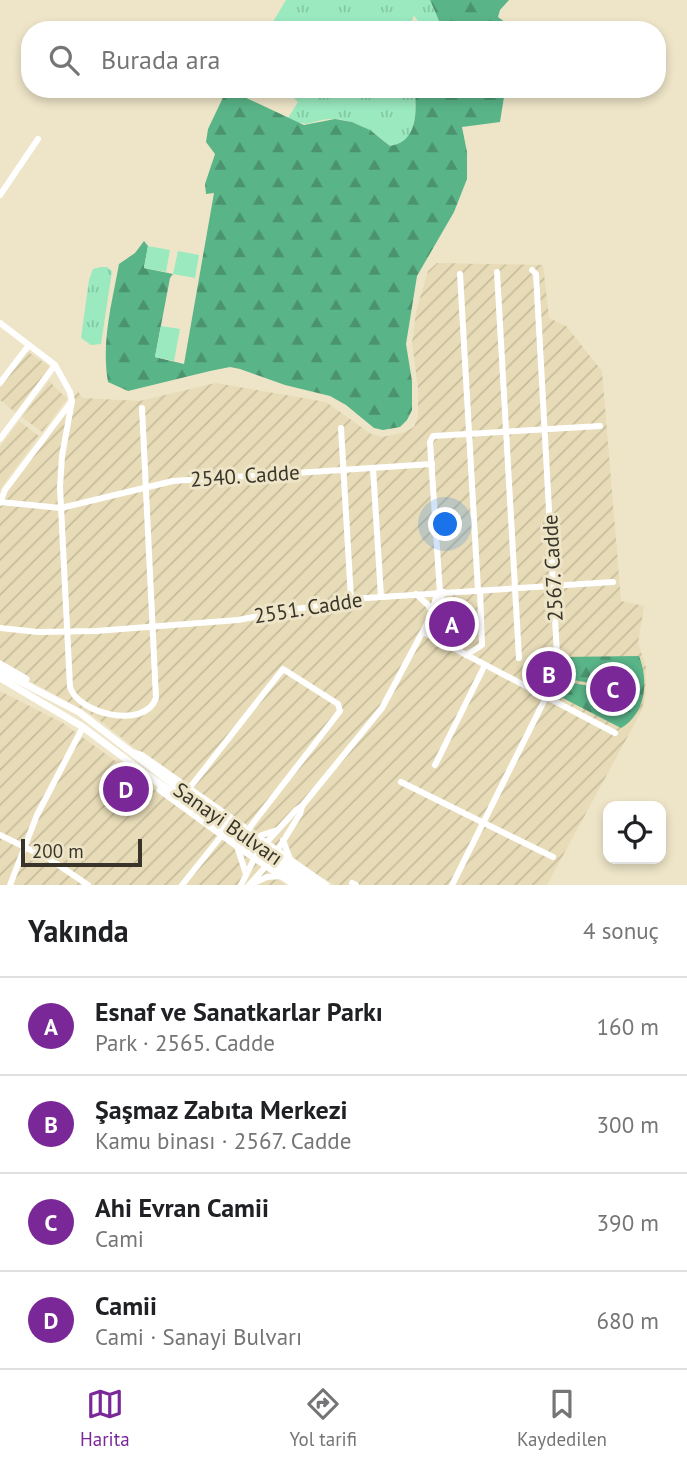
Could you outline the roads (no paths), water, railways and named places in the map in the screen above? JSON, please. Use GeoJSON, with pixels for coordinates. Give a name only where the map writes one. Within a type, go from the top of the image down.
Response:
{"type":"FeatureCollection","features":[{"type":"Feature","properties":{"kind":"main road"},"geometry":{"type":"LineString","coordinates":[[0,664],[32,682],[40,691]]}},
{"type":"Feature","properties":{"kind":"main road","name":"Sanayi Bulvarı"},"geometry":{"type":"LineString","coordinates":[[0,671],[79,712],[201,806],[316,885]]}},
{"type":"Feature","properties":{"kind":"main road","name":"Sanayi Bulvarı"},"geometry":{"type":"LineString","coordinates":[[0,680],[83,727],[142,772],[306,885]]}},
{"type":"Feature","properties":{"kind":"main road"},"geometry":{"type":"LineString","coordinates":[[128,751],[140,754],[326,885]]}},
{"type":"Feature","properties":{"kind":"main road"},"geometry":{"type":"LineString","coordinates":[[142,772],[155,786],[236,846],[295,885]]}},
{"type":"Feature","properties":{"kind":"main road"},"geometry":{"type":"LineString","coordinates":[[236,846],[247,841],[247,831]]}},
{"type":"Feature","properties":{"kind":"main road"},"geometry":{"type":"LineString","coordinates":[[283,877],[282,866],[291,860]]}},
{"type":"Feature","properties":{"kind":"street"},"geometry":{"type":"LineString","coordinates":[[0,195],[38,139]]}},
{"type":"Feature","properties":{"kind":"street","name":"2567. Cadde"},"geometry":{"type":"LineString","coordinates":[[452,885],[558,673],[536,274],[532,270]]}},
{"type":"Feature","properties":{"kind":"street"},"geometry":{"type":"LineString","coordinates":[[497,272],[519,658]]}},
{"type":"Feature","properties":{"kind":"street"},"geometry":{"type":"LineString","coordinates":[[460,274],[482,645],[466,655]]}},
{"type":"Feature","properties":{"kind":"street"},"geometry":{"type":"LineString","coordinates":[[0,323],[55,365],[70,392],[72,401],[61,468],[61,508],[71,691],[76,698],[110,715],[139,714],[154,704],[156,696],[142,408]]}},
{"type":"Feature","properties":{"kind":"street"},"geometry":{"type":"LineString","coordinates":[[0,383],[29,345]]}},
{"type":"Feature","properties":{"kind":"street"},"geometry":{"type":"LineString","coordinates":[[0,439],[55,365]]}},
{"type":"Feature","properties":{"kind":"street"},"geometry":{"type":"LineString","coordinates":[[0,502],[5,490],[72,401]]}},
{"type":"Feature","properties":{"kind":"street"},"geometry":{"type":"LineString","coordinates":[[241,885],[254,858],[265,843],[302,806],[382,708],[431,614],[440,592],[430,442],[433,436],[600,426]]}},
{"type":"Feature","properties":{"kind":"street"},"geometry":{"type":"LineString","coordinates":[[341,428],[351,599]]}},
{"type":"Feature","properties":{"kind":"street","name":"2540. Cadde"},"geometry":{"type":"LineString","coordinates":[[0,502],[61,508],[173,481],[432,464]]}},
{"type":"Feature","properties":{"kind":"street"},"geometry":{"type":"LineString","coordinates":[[373,468],[381,597]]}},
{"type":"Feature","properties":{"kind":"street","name":"2551. Cadde"},"geometry":{"type":"LineString","coordinates":[[1,627],[38,632],[238,620],[351,599],[613,582]]}},
{"type":"Feature","properties":{"kind":"street"},"geometry":{"type":"LineString","coordinates":[[416,594],[428,605],[431,614]]}},
{"type":"Feature","properties":{"kind":"street"},"geometry":{"type":"LineString","coordinates":[[0,636],[1,627]]}},
{"type":"Feature","properties":{"kind":"street"},"geometry":{"type":"LineString","coordinates":[[423,632],[615,733]]}},
{"type":"Feature","properties":{"kind":"street"},"geometry":{"type":"LineString","coordinates":[[435,765],[485,665]]}},
{"type":"Feature","properties":{"kind":"street"},"geometry":{"type":"LineString","coordinates":[[188,790],[283,670],[338,704],[341,709],[247,831]]}},
{"type":"Feature","properties":{"kind":"street"},"geometry":{"type":"LineString","coordinates":[[10,885],[23,846],[83,727]]}},
{"type":"Feature","properties":{"kind":"street"},"geometry":{"type":"LineString","coordinates":[[401,782],[553,857]]}},
{"type":"Feature","properties":{"kind":"street"},"geometry":{"type":"LineString","coordinates":[[249,885],[277,851],[300,814],[302,806]]}},
{"type":"Feature","properties":{"kind":"street"},"geometry":{"type":"LineString","coordinates":[[256,837],[279,829]]}},
{"type":"Feature","properties":{"kind":"street"},"geometry":{"type":"LineString","coordinates":[[0,835],[51,860],[88,885]]}},
{"type":"Feature","properties":{"kind":"street"},"geometry":{"type":"LineString","coordinates":[[182,885],[222,835]]}},
{"type":"Feature","properties":{"kind":"street"},"geometry":{"type":"LineString","coordinates":[[283,840],[291,860]]}},
{"type":"Feature","properties":{"kind":"street"},"geometry":{"type":"LineString","coordinates":[[236,846],[246,876]]}},
{"type":"Feature","properties":{"kind":"street"},"geometry":{"type":"LineString","coordinates":[[249,885],[267,877],[283,877]]}},
{"type":"Feature","properties":{"kind":"place","name":"Esnaf ve Sanatkarlar Parkı"},"geometry":{"type":"Point","coordinates":[452,624]}},
{"type":"Feature","properties":{"kind":"place","name":"Şaşmaz Zabıta Merkezi"},"geometry":{"type":"Point","coordinates":[549,674]}},
{"type":"Feature","properties":{"kind":"place","name":"Ahi Evran Camii"},"geometry":{"type":"Point","coordinates":[613,689]}},
{"type":"Feature","properties":{"kind":"place","name":"Camii"},"geometry":{"type":"Point","coordinates":[126,789]}}]}
